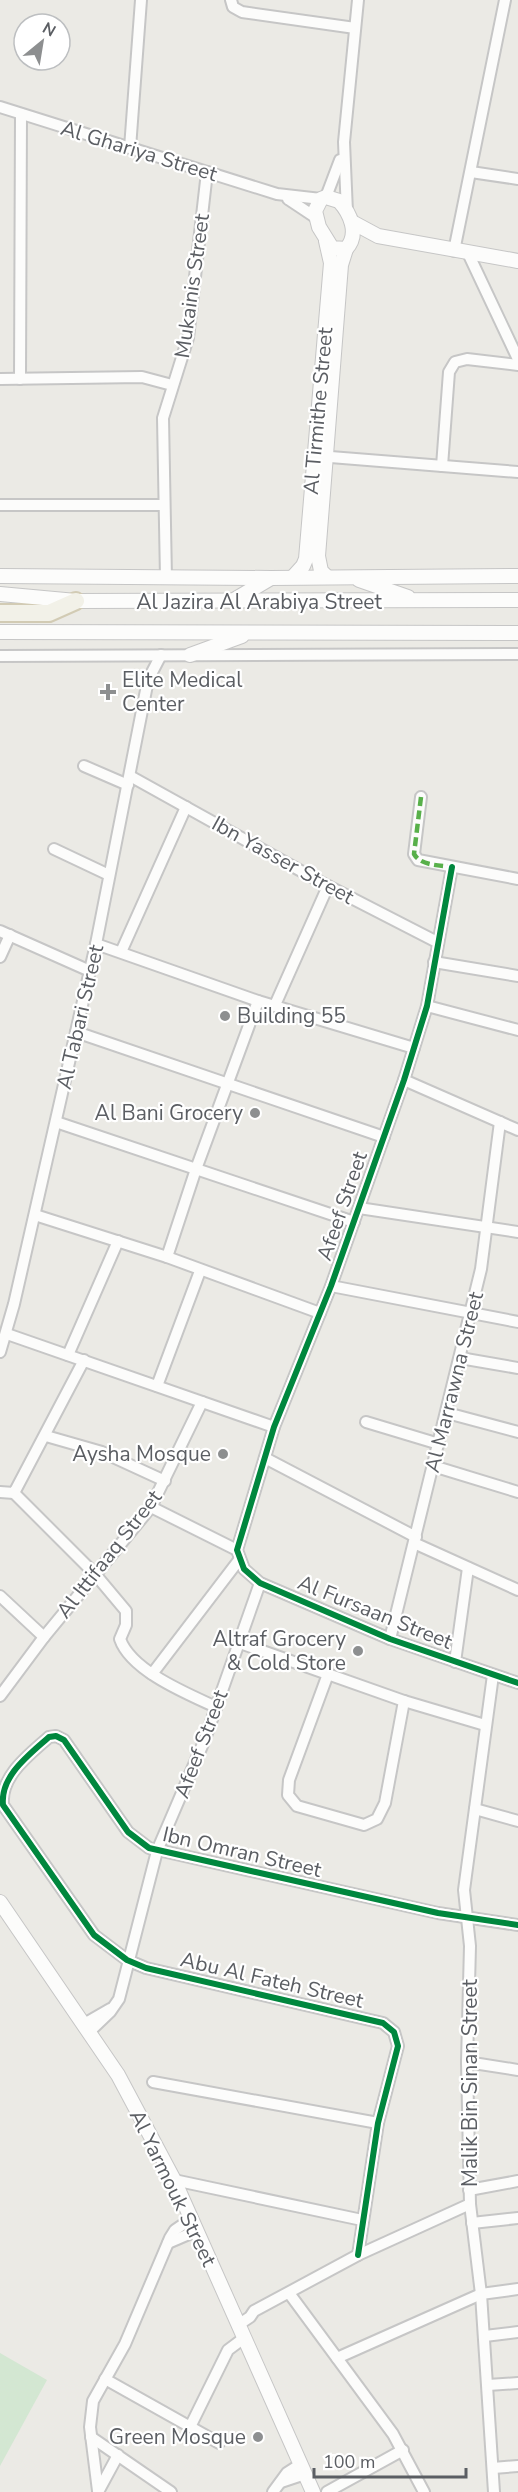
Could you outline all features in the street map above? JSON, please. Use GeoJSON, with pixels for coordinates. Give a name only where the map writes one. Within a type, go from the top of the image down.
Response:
{"type":"FeatureCollection","features":[{"type":"Feature","properties":{"kind":"main road"},"geometry":{"type":"LineString","coordinates":[[0,613],[49,613],[76,601]]}},
{"type":"Feature","properties":{"kind":"street"},"geometry":{"type":"LineString","coordinates":[[130,148],[141,0]]}},
{"type":"Feature","properties":{"kind":"street"},"geometry":{"type":"LineString","coordinates":[[231,0],[233,7],[242,12],[356,28]]}},
{"type":"Feature","properties":{"kind":"street"},"geometry":{"type":"LineString","coordinates":[[349,217],[344,142],[358,0]]}},
{"type":"Feature","properties":{"kind":"street"},"geometry":{"type":"LineString","coordinates":[[505,0],[471,172],[461,252],[518,359]]}},
{"type":"Feature","properties":{"kind":"street","name":"Al Ghariya Street"},"geometry":{"type":"LineString","coordinates":[[0,107],[277,194],[324,198]]}},
{"type":"Feature","properties":{"kind":"street"},"geometry":{"type":"LineString","coordinates":[[20,379],[21,114]]}},
{"type":"Feature","properties":{"kind":"street"},"geometry":{"type":"LineString","coordinates":[[315,217],[316,207],[324,198],[344,142]]}},
{"type":"Feature","properties":{"kind":"street","name":"Mukainis Street"},"geometry":{"type":"LineString","coordinates":[[166,578],[163,418],[189,338],[207,172]]}},
{"type":"Feature","properties":{"kind":"street"},"geometry":{"type":"LineString","coordinates":[[471,172],[518,179]]}},
{"type":"Feature","properties":{"kind":"street","name":"Al Ghariya Street"},"geometry":{"type":"LineString","coordinates":[[277,194],[315,217]]}},
{"type":"Feature","properties":{"kind":"street"},"geometry":{"type":"LineString","coordinates":[[324,198],[339,201],[349,217],[378,236],[518,261]]}},
{"type":"Feature","properties":{"kind":"street","name":"Al Tirmithe Street"},"geometry":{"type":"LineString","coordinates":[[315,217],[326,241],[331,263],[318,556],[321,571],[327,577]]}},
{"type":"Feature","properties":{"kind":"street","name":"Al Tirmithe Street"},"geometry":{"type":"LineString","coordinates":[[293,577],[306,559],[321,456],[341,265],[349,245],[349,217]]}},
{"type":"Feature","properties":{"kind":"street"},"geometry":{"type":"LineString","coordinates":[[326,241],[332,248],[378,236]]}},
{"type":"Feature","properties":{"kind":"street"},"geometry":{"type":"LineString","coordinates":[[441,466],[449,372],[455,362],[467,359],[518,365]]}},
{"type":"Feature","properties":{"kind":"street"},"geometry":{"type":"LineString","coordinates":[[0,379],[142,377],[172,385]]}},
{"type":"Feature","properties":{"kind":"street"},"geometry":{"type":"LineString","coordinates":[[321,456],[518,472]]}},
{"type":"Feature","properties":{"kind":"street"},"geometry":{"type":"LineString","coordinates":[[0,505],[164,506]]}},
{"type":"Feature","properties":{"kind":"street","name":"Al Jazira Al Arabiya Street"},"geometry":{"type":"LineString","coordinates":[[0,576],[166,578],[518,576]]}},
{"type":"Feature","properties":{"kind":"street"},"geometry":{"type":"LineString","coordinates":[[231,602],[271,578]]}},
{"type":"Feature","properties":{"kind":"street"},"geometry":{"type":"LineString","coordinates":[[354,578],[383,590],[434,602]]}},
{"type":"Feature","properties":{"kind":"street","name":"Al Jazira Al Arabiya Street"},"geometry":{"type":"LineString","coordinates":[[0,594],[76,601],[434,602],[518,600]]}},
{"type":"Feature","properties":{"kind":"street","name":"Al Jazira Al Arabiya Street"},"geometry":{"type":"LineString","coordinates":[[0,632],[518,633]]}},
{"type":"Feature","properties":{"kind":"street"},"geometry":{"type":"LineString","coordinates":[[190,655],[253,632]]}},
{"type":"Feature","properties":{"kind":"street"},"geometry":{"type":"LineString","coordinates":[[0,656],[518,654]]}},
{"type":"Feature","properties":{"kind":"street"},"geometry":{"type":"LineString","coordinates":[[139,655],[146,667],[148,680]]}},
{"type":"Feature","properties":{"kind":"street","name":"Al Tabari Street"},"geometry":{"type":"LineString","coordinates":[[0,1352],[7,1334],[35,1215],[96,944],[148,680],[162,655]]}},
{"type":"Feature","properties":{"kind":"street","name":"Ibn Yasser Street"},"geometry":{"type":"LineString","coordinates":[[84,766],[129,781],[186,807],[328,886],[437,942]]}},
{"type":"Feature","properties":{"kind":"street"},"geometry":{"type":"LineString","coordinates":[[421,796],[414,854],[418,860],[518,879]]}},
{"type":"Feature","properties":{"kind":"street"},"geometry":{"type":"LineString","coordinates":[[121,952],[186,807]]}},
{"type":"Feature","properties":{"kind":"street"},"geometry":{"type":"LineString","coordinates":[[54,849],[109,875]]}},
{"type":"Feature","properties":{"kind":"street","name":"Afeef Street"},"geometry":{"type":"LineString","coordinates":[[238,1555],[274,1428],[331,1286],[414,1048],[427,1006],[452,867]]}},
{"type":"Feature","properties":{"kind":"street"},"geometry":{"type":"LineString","coordinates":[[275,1005],[328,886]]}},
{"type":"Feature","properties":{"kind":"street"},"geometry":{"type":"LineString","coordinates":[[0,957],[5,933],[90,971]]}},
{"type":"Feature","properties":{"kind":"street"},"geometry":{"type":"LineString","coordinates":[[96,944],[258,1001],[414,1048]]}},
{"type":"Feature","properties":{"kind":"street"},"geometry":{"type":"LineString","coordinates":[[434,962],[518,976]]}},
{"type":"Feature","properties":{"kind":"street"},"geometry":{"type":"LineString","coordinates":[[168,1257],[196,1169],[258,1001]]}},
{"type":"Feature","properties":{"kind":"street"},"geometry":{"type":"LineString","coordinates":[[427,1006],[518,1030]]}},
{"type":"Feature","properties":{"kind":"street"},"geometry":{"type":"LineString","coordinates":[[76,1032],[384,1137]]}},
{"type":"Feature","properties":{"kind":"street"},"geometry":{"type":"LineString","coordinates":[[404,1080],[518,1130]]}},
{"type":"Feature","properties":{"kind":"street"},"geometry":{"type":"LineString","coordinates":[[56,1122],[354,1222]]}},
{"type":"Feature","properties":{"kind":"street","name":"Al Marrawna Street"},"geometry":{"type":"LineString","coordinates":[[390,1639],[471,1313],[500,1122]]}},
{"type":"Feature","properties":{"kind":"street"},"geometry":{"type":"LineString","coordinates":[[359,1208],[518,1232]]}},
{"type":"Feature","properties":{"kind":"street"},"geometry":{"type":"LineString","coordinates":[[35,1215],[168,1257],[320,1313]]}},
{"type":"Feature","properties":{"kind":"street"},"geometry":{"type":"LineString","coordinates":[[68,1355],[118,1241]]}},
{"type":"Feature","properties":{"kind":"street"},"geometry":{"type":"LineString","coordinates":[[157,1386],[200,1270]]}},
{"type":"Feature","properties":{"kind":"street"},"geometry":{"type":"LineString","coordinates":[[331,1286],[518,1322]]}},
{"type":"Feature","properties":{"kind":"street"},"geometry":{"type":"LineString","coordinates":[[7,1334],[274,1428]]}},
{"type":"Feature","properties":{"kind":"street"},"geometry":{"type":"LineString","coordinates":[[460,1358],[518,1368]]}},
{"type":"Feature","properties":{"kind":"street"},"geometry":{"type":"LineString","coordinates":[[14,1493],[84,1360]]}},
{"type":"Feature","properties":{"kind":"street","name":"Al Ittifaaq Street"},"geometry":{"type":"LineString","coordinates":[[0,1696],[44,1637],[151,1507],[202,1402]]}},
{"type":"Feature","properties":{"kind":"street"},"geometry":{"type":"LineString","coordinates":[[447,1413],[518,1432]]}},
{"type":"Feature","properties":{"kind":"street"},"geometry":{"type":"LineString","coordinates":[[366,1422],[439,1444]]}},
{"type":"Feature","properties":{"kind":"street"},"geometry":{"type":"LineString","coordinates":[[46,1436],[102,1452],[165,1481]]}},
{"type":"Feature","properties":{"kind":"street"},"geometry":{"type":"LineString","coordinates":[[265,1458],[468,1568],[518,1590]]}},
{"type":"Feature","properties":{"kind":"street"},"geometry":{"type":"LineString","coordinates":[[434,1466],[518,1492]]}},
{"type":"Feature","properties":{"kind":"street"},"geometry":{"type":"LineString","coordinates":[[0,1492],[14,1493],[95,1574],[126,1611],[126,1625],[120,1639],[122,1646],[152,1674],[216,1707]]}},
{"type":"Feature","properties":{"kind":"street","name":"Al Fursaan Street"},"geometry":{"type":"LineString","coordinates":[[151,1507],[238,1555],[244,1569],[260,1583],[390,1639],[518,1683]]}},
{"type":"Feature","properties":{"kind":"street"},"geometry":{"type":"LineString","coordinates":[[152,1674],[238,1555]]}},
{"type":"Feature","properties":{"kind":"street"},"geometry":{"type":"LineString","coordinates":[[455,1662],[468,1568]]}},
{"type":"Feature","properties":{"kind":"street","name":"Afeef Street"},"geometry":{"type":"LineString","coordinates":[[87,2028],[113,2008],[120,1994],[127,1960],[158,1851],[216,1707],[260,1583]]}},
{"type":"Feature","properties":{"kind":"street"},"geometry":{"type":"LineString","coordinates":[[0,1596],[44,1637]]}},
{"type":"Feature","properties":{"kind":"street"},"geometry":{"type":"LineString","coordinates":[[240,1643],[404,1701],[485,1725]]}},
{"type":"Feature","properties":{"kind":"street"},"geometry":{"type":"LineString","coordinates":[[328,1674],[289,1780],[288,1795],[297,1806],[364,1825],[378,1819],[385,1803],[404,1701]]}},
{"type":"Feature","properties":{"kind":"street","name":"Malik Bin Sinan Street"},"geometry":{"type":"LineString","coordinates":[[493,1675],[464,1890],[470,1946],[467,2062],[469,2190],[481,2294],[494,2492]]}},
{"type":"Feature","properties":{"kind":"street","name":"Ibn Omran Street"},"geometry":{"type":"LineString","coordinates":[[1,1794],[5,1781],[27,1757],[49,1737],[56,1736],[64,1740],[128,1832],[141,1844],[158,1851],[466,1918],[518,1925]]}},
{"type":"Feature","properties":{"kind":"street","name":"Abu Al Fateh Street"},"geometry":{"type":"LineString","coordinates":[[1,1794],[3,1805],[94,1935],[127,1960],[146,1968],[383,2023],[394,2032],[398,2046],[378,2123],[358,2255]]}},
{"type":"Feature","properties":{"kind":"street"},"geometry":{"type":"LineString","coordinates":[[475,1809],[518,1821]]}},
{"type":"Feature","properties":{"kind":"street","name":"Al Yarmouk Street"},"geometry":{"type":"LineString","coordinates":[[0,1902],[118,2075],[174,2180],[313,2492]]}},
{"type":"Feature","properties":{"kind":"street"},"geometry":{"type":"LineString","coordinates":[[467,2062],[518,2070]]}},
{"type":"Feature","properties":{"kind":"street"},"geometry":{"type":"LineString","coordinates":[[153,2082],[378,2123]]}},
{"type":"Feature","properties":{"kind":"street"},"geometry":{"type":"LineString","coordinates":[[174,2180],[362,2220]]}},
{"type":"Feature","properties":{"kind":"street"},"geometry":{"type":"LineString","coordinates":[[469,2190],[518,2181]]}},
{"type":"Feature","properties":{"kind":"street"},"geometry":{"type":"LineString","coordinates":[[190,2427],[226,2354],[254,2311],[358,2255],[470,2204]]}},
{"type":"Feature","properties":{"kind":"street"},"geometry":{"type":"LineString","coordinates":[[472,2223],[518,2218]]}},
{"type":"Feature","properties":{"kind":"street"},"geometry":{"type":"LineString","coordinates":[[98,2492],[90,2414],[105,2379],[130,2333],[168,2243],[193,2225]]}},
{"type":"Feature","properties":{"kind":"street"},"geometry":{"type":"LineString","coordinates":[[337,2358],[481,2294],[518,2289]]}},
{"type":"Feature","properties":{"kind":"street"},"geometry":{"type":"LineString","coordinates":[[289,2293],[403,2450],[424,2492]]}},
{"type":"Feature","properties":{"kind":"street"},"geometry":{"type":"LineString","coordinates":[[484,2336],[518,2332]]}},
{"type":"Feature","properties":{"kind":"street"},"geometry":{"type":"LineString","coordinates":[[105,2379],[219,2443]]}},
{"type":"Feature","properties":{"kind":"street"},"geometry":{"type":"LineString","coordinates":[[488,2385],[518,2383]]}},
{"type":"Feature","properties":{"kind":"street"},"geometry":{"type":"LineString","coordinates":[[91,2437],[171,2492]]}},
{"type":"Feature","properties":{"kind":"street"},"geometry":{"type":"LineString","coordinates":[[327,2492],[403,2450]]}},
{"type":"Feature","properties":{"kind":"street"},"geometry":{"type":"LineString","coordinates":[[98,2492],[118,2455]]}},
{"type":"Feature","properties":{"kind":"street"},"geometry":{"type":"LineString","coordinates":[[493,2468],[518,2466]]}},
{"type":"Feature","properties":{"kind":"street"},"geometry":{"type":"LineString","coordinates":[[273,2492],[281,2482],[303,2469]]}},
{"type":"Feature","properties":{"kind":"green space"},"geometry":{"type":"Polygon","coordinates":[[[0,2353],[47,2380],[0,2466],[0,2353]]]}},
{"type":"Feature","properties":{"kind":"marked path"},"geometry":{"type":"LineString","coordinates":[[421,797],[414,854],[426,863],[452,867]]}},
{"type":"Feature","properties":{"kind":"cycle path"},"geometry":{"type":"LineString","coordinates":[[452,867],[427,1006],[404,1080],[331,1286],[274,1427],[237,1550],[244,1569],[260,1583],[390,1639],[518,1683]]}},
{"type":"Feature","properties":{"kind":"cycle path"},"geometry":{"type":"LineString","coordinates":[[358,2255],[378,2123],[398,2046],[394,2032],[383,2023],[146,1968],[127,1960],[94,1935],[3,1805],[6,1785],[11,1775],[25,1759],[49,1737],[56,1736],[64,1740],[128,1832],[149,1848],[438,1913],[518,1925]]}},
{"type":"Feature","properties":{"kind":"place","name":"Elite Medical Center"},"geometry":{"type":"Point","coordinates":[108,692]}},
{"type":"Feature","properties":{"kind":"place","name":"Building 55"},"geometry":{"type":"Point","coordinates":[225,1016]}},
{"type":"Feature","properties":{"kind":"place","name":"Al Bani Grocery"},"geometry":{"type":"Point","coordinates":[255,1113]}},
{"type":"Feature","properties":{"kind":"place","name":"Aysha Mosque"},"geometry":{"type":"Point","coordinates":[223,1454]}},
{"type":"Feature","properties":{"kind":"place","name":"Altraf Grocery & Cold Store"},"geometry":{"type":"Point","coordinates":[358,1651]}},
{"type":"Feature","properties":{"kind":"place","name":"Green Mosque"},"geometry":{"type":"Point","coordinates":[258,2437]}}]}
